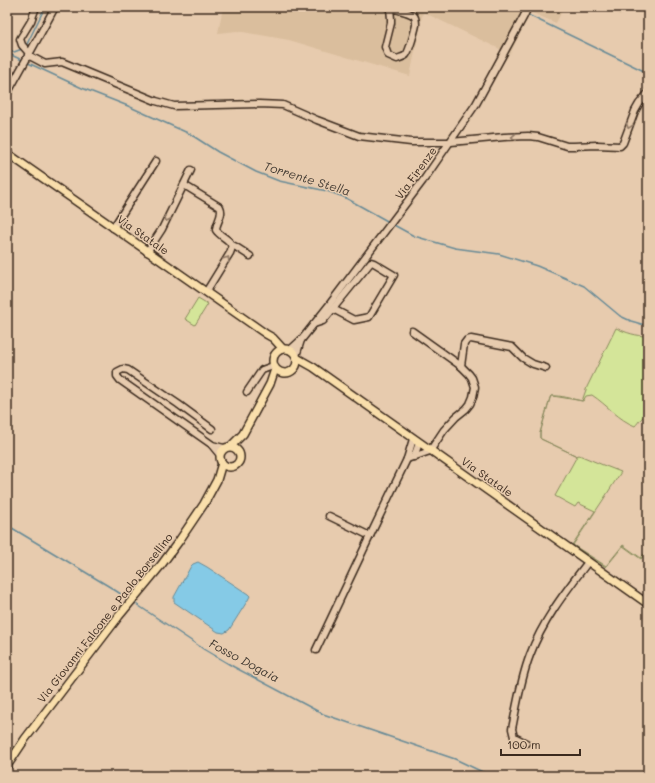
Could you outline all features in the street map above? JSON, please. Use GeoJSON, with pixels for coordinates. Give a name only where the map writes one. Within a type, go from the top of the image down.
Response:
{"type":"FeatureCollection","features":[{"type":"Feature","properties":{"kind":"main road","name":"Via Statale"},"geometry":{"type":"LineString","coordinates":[[7,153],[147,252],[273,338],[283,350]]}},
{"type":"Feature","properties":{"kind":"main road"},"geometry":{"type":"LineString","coordinates":[[295,369],[297,366],[296,357],[283,350],[274,356],[274,367],[279,373],[282,374],[289,373],[295,369],[303,367],[313,367]]}},
{"type":"Feature","properties":{"kind":"main road","name":"Via Statale"},"geometry":{"type":"LineString","coordinates":[[296,357],[313,367],[648,604]]}},
{"type":"Feature","properties":{"kind":"main road","name":"Via Giovanni Falcone e Paolo Borsellino"},"geometry":{"type":"LineString","coordinates":[[217,480],[239,462],[241,458],[239,452],[243,434],[270,384],[274,367]]}},
{"type":"Feature","properties":{"kind":"main road","name":"Via Giovanni Falcone e Paolo Borsellino"},"geometry":{"type":"LineString","coordinates":[[270,384],[282,374]]}},
{"type":"Feature","properties":{"kind":"main road","name":"Via Giovanni Falcone e Paolo Borsellino"},"geometry":{"type":"LineString","coordinates":[[225,450],[243,434]]}},
{"type":"Feature","properties":{"kind":"main road"},"geometry":{"type":"LineString","coordinates":[[231,467],[227,467],[220,459],[225,450],[235,448],[239,452]]}},
{"type":"Feature","properties":{"kind":"main road","name":"Via Giovanni Falcone e Paolo Borsellino"},"geometry":{"type":"LineString","coordinates":[[7,766],[25,739],[119,616],[179,541],[204,504],[217,480],[222,463]]}},
{"type":"Feature","properties":{"kind":"street"},"geometry":{"type":"LineString","coordinates":[[36,7],[31,21],[20,41],[28,54],[45,64],[62,62],[156,101],[174,106],[259,104],[283,106],[359,136],[411,142],[451,142],[528,136],[538,137],[567,146],[620,146],[623,144],[634,111],[648,93]]}},
{"type":"Feature","properties":{"kind":"street"},"geometry":{"type":"LineString","coordinates":[[7,94],[55,7]]}},
{"type":"Feature","properties":{"kind":"street"},"geometry":{"type":"LineString","coordinates":[[388,7],[415,17],[416,24],[409,48],[406,55],[397,60],[388,55],[385,47],[391,23],[388,7]]}},
{"type":"Feature","properties":{"kind":"street"},"geometry":{"type":"LineString","coordinates":[[409,14],[411,7]]}},
{"type":"Feature","properties":{"kind":"street","name":"Via Firenze"},"geometry":{"type":"LineString","coordinates":[[302,339],[399,213],[451,142],[476,104],[528,7]]}},
{"type":"Feature","properties":{"kind":"street"},"geometry":{"type":"LineString","coordinates":[[113,228],[156,161]]}},
{"type":"Feature","properties":{"kind":"street"},"geometry":{"type":"LineString","coordinates":[[147,252],[162,229],[191,170]]}},
{"type":"Feature","properties":{"kind":"street"},"geometry":{"type":"LineString","coordinates":[[184,185],[220,207],[222,213],[216,230],[232,245],[250,256]]}},
{"type":"Feature","properties":{"kind":"street"},"geometry":{"type":"LineString","coordinates":[[206,292],[232,250],[232,245]]}},
{"type":"Feature","properties":{"kind":"street"},"geometry":{"type":"LineString","coordinates":[[313,325],[323,321],[371,262],[394,275],[369,317],[354,320],[333,310]]}},
{"type":"Feature","properties":{"kind":"street"},"geometry":{"type":"LineString","coordinates":[[407,459],[430,451],[444,430],[470,404],[475,387],[469,374],[461,366],[412,331]]}},
{"type":"Feature","properties":{"kind":"street"},"geometry":{"type":"LineString","coordinates":[[283,350],[302,339]]}},
{"type":"Feature","properties":{"kind":"street"},"geometry":{"type":"LineString","coordinates":[[296,357],[302,339]]}},
{"type":"Feature","properties":{"kind":"street"},"geometry":{"type":"LineString","coordinates":[[461,366],[464,344],[467,340],[471,339],[512,347],[522,358],[533,364],[546,368]]}},
{"type":"Feature","properties":{"kind":"street"},"geometry":{"type":"LineString","coordinates":[[247,392],[262,370],[274,367]]}},
{"type":"Feature","properties":{"kind":"street"},"geometry":{"type":"LineString","coordinates":[[212,429],[128,370],[123,369],[118,372],[117,376],[120,380],[211,444],[225,450]]}},
{"type":"Feature","properties":{"kind":"street"},"geometry":{"type":"LineString","coordinates":[[170,415],[178,404]]}},
{"type":"Feature","properties":{"kind":"street"},"geometry":{"type":"LineString","coordinates":[[414,456],[416,441]]}},
{"type":"Feature","properties":{"kind":"street"},"geometry":{"type":"LineString","coordinates":[[316,650],[416,441]]}},
{"type":"Feature","properties":{"kind":"street"},"geometry":{"type":"LineString","coordinates":[[329,516],[370,536]]}},
{"type":"Feature","properties":{"kind":"street"},"geometry":{"type":"LineString","coordinates":[[526,743],[514,737],[512,729],[524,672],[530,654],[542,626],[588,562]]}},
{"type":"Feature","properties":{"kind":"shaded area"},"geometry":{"type":"Polygon","coordinates":[[[223,7],[564,7],[556,23],[530,12],[510,54],[423,12],[410,76],[289,40],[237,31],[218,33],[223,7]]]}},
{"type":"Feature","properties":{"kind":"shaded area"},"geometry":{"type":"Polygon","coordinates":[[[605,7],[631,7],[620,15],[605,7]]]}},
{"type":"Feature","properties":{"kind":"shaded area"},"geometry":{"type":"Polygon","coordinates":[[[631,7],[648,7],[648,17],[631,7]]]}},
{"type":"Feature","properties":{"kind":"green space"},"geometry":{"type":"Polygon","coordinates":[[[198,298],[208,304],[195,325],[185,319],[198,298]]]}},
{"type":"Feature","properties":{"kind":"green space"},"geometry":{"type":"Polygon","coordinates":[[[616,328],[632,334],[648,336],[648,416],[642,418],[635,426],[618,416],[592,395],[586,396],[582,401],[587,387],[616,328]]]}},
{"type":"Feature","properties":{"kind":"green space"},"geometry":{"type":"Polygon","coordinates":[[[579,455],[621,472],[573,545],[606,566],[623,545],[641,558],[647,550],[648,551],[641,559],[623,546],[606,567],[572,545],[595,511],[578,503],[575,507],[555,496],[577,456],[579,455]]]}},
{"type":"Feature","properties":{"kind":"water"},"geometry":{"type":"Polygon","coordinates":[[[198,562],[250,596],[229,630],[224,633],[218,632],[174,602],[174,597],[191,566],[198,562]]]}},
{"type":"Feature","properties":{"kind":"waterway"},"geometry":{"type":"LineString","coordinates":[[25,46],[45,7]]}},
{"type":"Feature","properties":{"kind":"waterway"},"geometry":{"type":"LineString","coordinates":[[512,7],[521,11]]}},
{"type":"Feature","properties":{"kind":"waterway"},"geometry":{"type":"LineString","coordinates":[[528,15],[648,73]]}},
{"type":"Feature","properties":{"kind":"waterway"},"geometry":{"type":"LineString","coordinates":[[7,52],[14,52],[22,49]]}},
{"type":"Feature","properties":{"kind":"waterway","name":"Torrente Stella"},"geometry":{"type":"LineString","coordinates":[[7,53],[22,60]]}},
{"type":"Feature","properties":{"kind":"waterway","name":"Torrente Stella"},"geometry":{"type":"LineString","coordinates":[[26,62],[82,88],[128,106],[190,134],[218,152],[256,172],[279,181],[327,191],[344,197],[389,222]]}},
{"type":"Feature","properties":{"kind":"waterway","name":"Torrente Stella"},"geometry":{"type":"LineString","coordinates":[[392,224],[414,236],[455,248],[499,254],[537,266],[584,286],[620,316],[648,326]]}},
{"type":"Feature","properties":{"kind":"waterway","name":"Fosso Dogaia"},"geometry":{"type":"LineString","coordinates":[[7,525],[130,600]]}},
{"type":"Feature","properties":{"kind":"waterway","name":"Fosso Dogaia"},"geometry":{"type":"LineString","coordinates":[[133,602],[202,648],[234,667],[323,714],[455,759],[491,776]]}}]}
